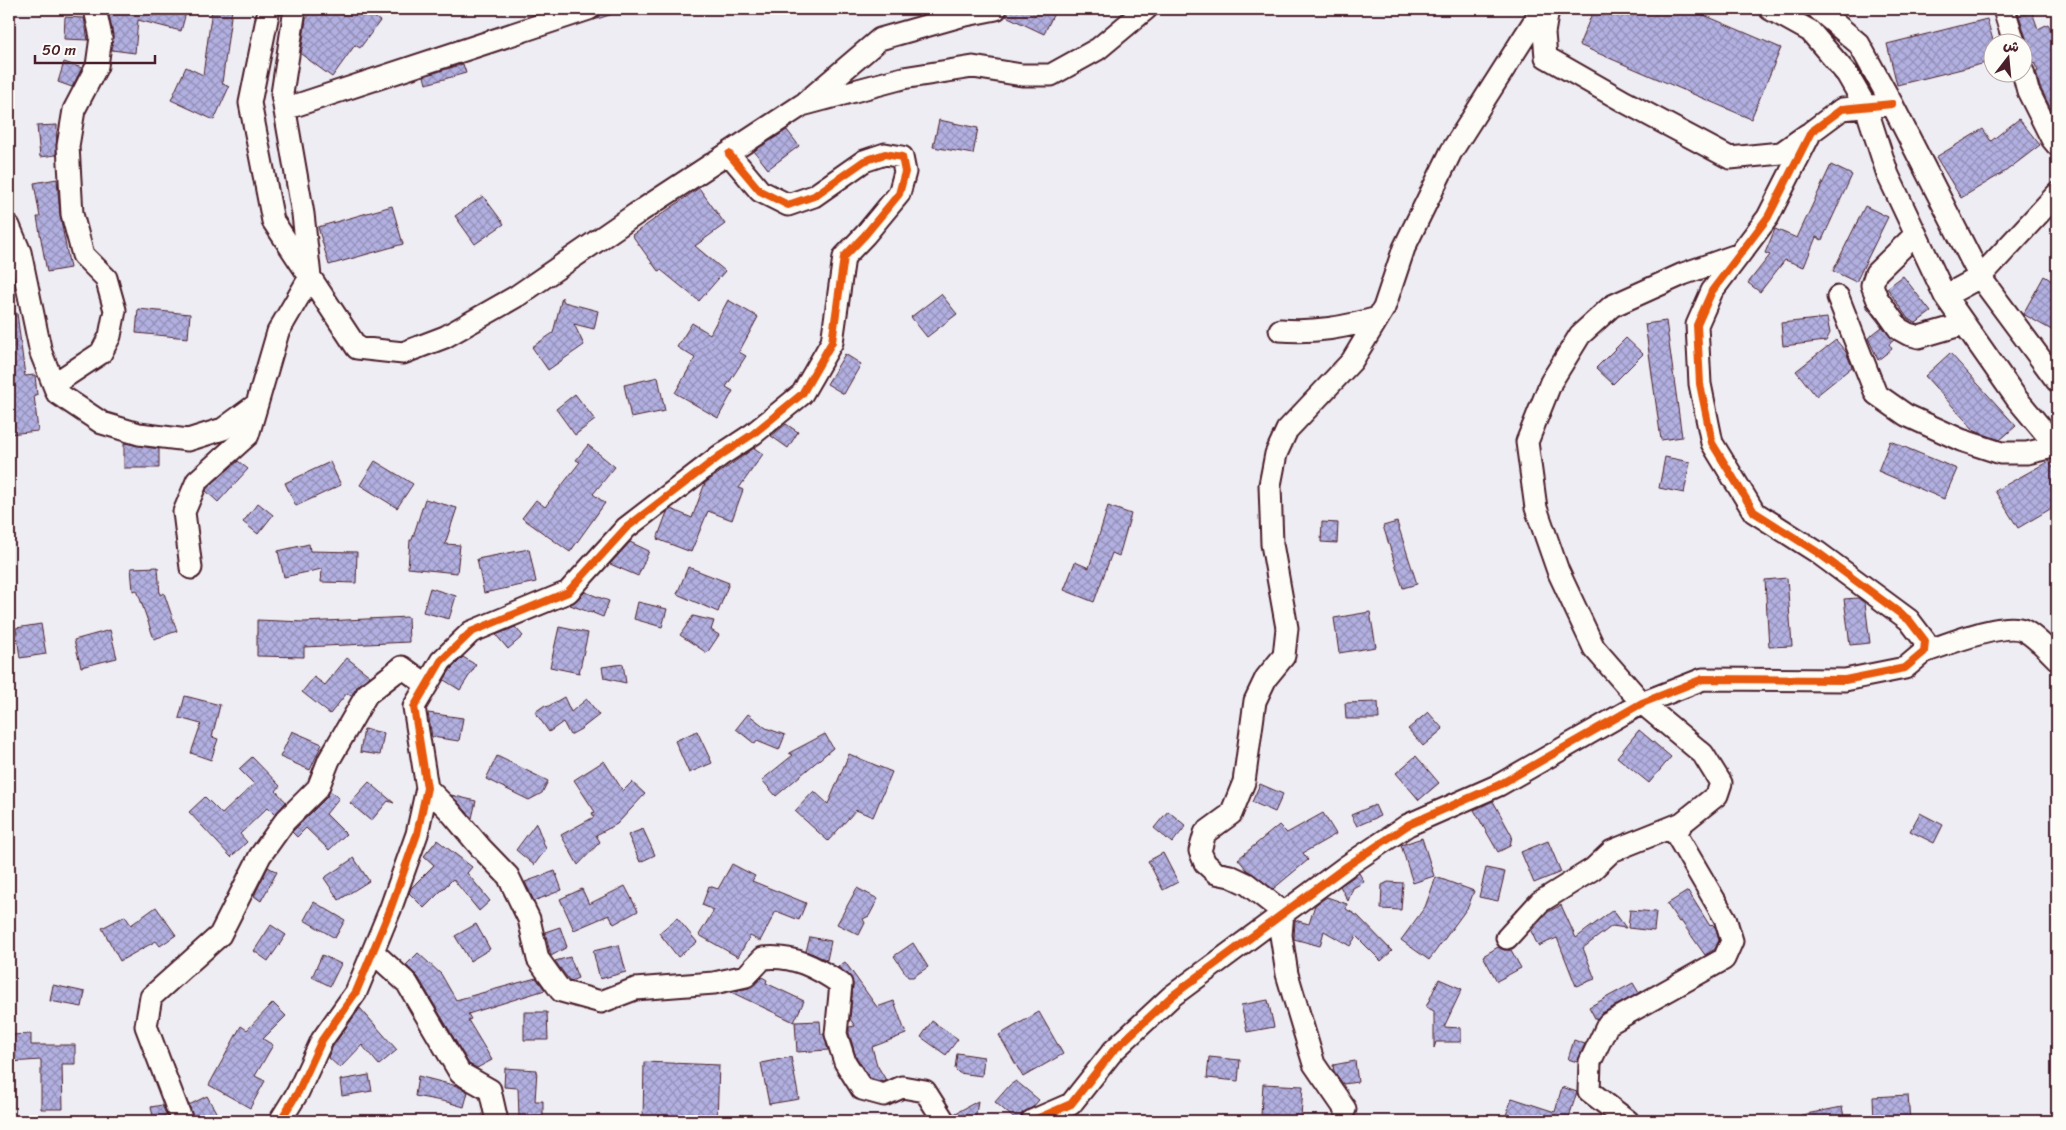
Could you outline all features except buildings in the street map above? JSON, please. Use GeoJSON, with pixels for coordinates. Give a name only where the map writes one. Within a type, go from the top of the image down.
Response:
{"type":"FeatureCollection","features":[{"type":"Feature","properties":{"kind":"street"},"geometry":{"type":"LineString","coordinates":[[54,384],[101,353],[110,336],[115,310],[106,278],[83,255],[72,214],[68,146],[74,110],[97,66],[101,36],[95,9]]}},
{"type":"Feature","properties":{"kind":"street"},"geometry":{"type":"LineString","coordinates":[[269,9],[250,103],[273,221],[357,348],[403,353],[445,337],[517,296],[802,106],[880,39],[962,16],[996,9]]}},
{"type":"Feature","properties":{"kind":"street"},"geometry":{"type":"LineString","coordinates":[[191,568],[184,512],[198,481],[248,435],[278,332],[310,277],[302,214],[282,94],[295,9]]}},
{"type":"Feature","properties":{"kind":"street"},"geometry":{"type":"LineString","coordinates":[[285,109],[590,9]]}},
{"type":"Feature","properties":{"kind":"street"},"geometry":{"type":"LineString","coordinates":[[802,106],[903,78],[973,67],[1022,75],[1051,75],[1098,49],[1146,9]]}},
{"type":"Feature","properties":{"kind":"street"},"geometry":{"type":"LineString","coordinates":[[1283,912],[1247,884],[1230,876],[1216,873],[1205,863],[1200,851],[1205,833],[1231,814],[1241,793],[1256,701],[1266,678],[1284,656],[1287,628],[1272,544],[1270,486],[1276,454],[1287,430],[1352,361],[1384,308],[1404,248],[1451,152],[1542,9]]}},
{"type":"Feature","properties":{"kind":"street"},"geometry":{"type":"LineString","coordinates":[[1548,9],[1544,33],[1546,57],[1730,158],[1781,153],[1842,110],[1892,104]]}},
{"type":"Feature","properties":{"kind":"street"},"geometry":{"type":"LineString","coordinates":[[1770,9],[1810,31],[1847,74],[1866,107],[1888,175],[1945,296],[2017,399],[2057,447],[2027,453],[2001,453],[1961,440],[1906,415],[1876,394],[1838,297]]}},
{"type":"Feature","properties":{"kind":"street"},"geometry":{"type":"LineString","coordinates":[[1818,9],[1859,44],[1892,104],[1980,277],[2057,381]]}},
{"type":"Feature","properties":{"kind":"street"},"geometry":{"type":"LineString","coordinates":[[2004,9],[2011,32]]}},
{"type":"Feature","properties":{"kind":"street"},"geometry":{"type":"LineString","coordinates":[[2026,82],[2028,91],[2052,139],[2057,145]]}},
{"type":"Feature","properties":{"kind":"street"},"geometry":{"type":"LineString","coordinates":[[1811,132],[1768,217],[1712,291],[1698,325],[1700,384],[1712,443],[1754,512],[1817,552],[1909,620],[1925,641],[1924,652]]}},
{"type":"Feature","properties":{"kind":"street"},"geometry":{"type":"LineString","coordinates":[[280,1121],[298,1092],[322,1040],[356,992],[390,910],[417,834],[427,788],[414,707],[441,661],[472,632],[568,592],[626,528],[721,454],[753,434],[802,394],[832,342],[844,257],[899,194],[905,172],[902,157],[885,154],[864,162],[814,196],[788,205],[760,192],[729,154]]}},
{"type":"Feature","properties":{"kind":"street"},"geometry":{"type":"LineString","coordinates":[[1945,296],[1980,277],[2057,194]]}},
{"type":"Feature","properties":{"kind":"street"},"geometry":{"type":"LineString","coordinates":[[9,226],[20,252],[41,353],[57,393],[102,422],[139,434],[188,440],[223,429],[257,404]]}},
{"type":"Feature","properties":{"kind":"street"},"geometry":{"type":"LineString","coordinates":[[1916,234],[1876,273],[1872,285],[1877,298],[1899,329],[1908,334],[1919,337],[1964,324]]}},
{"type":"Feature","properties":{"kind":"street"},"geometry":{"type":"LineString","coordinates":[[1508,938],[1540,902],[1593,869],[1612,851],[1682,823],[1717,795],[1721,783],[1704,754],[1642,703],[1594,648],[1558,571],[1536,508],[1527,442],[1551,382],[1580,335],[1612,306],[1682,274],[1740,254]]}},
{"type":"Feature","properties":{"kind":"street"},"geometry":{"type":"LineString","coordinates":[[1280,330],[1305,332],[1346,326],[1378,318]]}},
{"type":"Feature","properties":{"kind":"street"},"geometry":{"type":"LineString","coordinates":[[1032,1121],[1071,1104],[1113,1051],[1172,996],[1347,866],[1408,825],[1499,785],[1642,703],[1703,679],[1845,680],[1906,668],[1924,652],[1967,637],[2007,627],[2024,630],[2057,658]]}},
{"type":"Feature","properties":{"kind":"street"},"geometry":{"type":"LineString","coordinates":[[182,1121],[146,1026],[151,998],[220,935],[260,856],[285,821],[318,788],[329,760],[367,694],[402,667],[427,685]]}},
{"type":"Feature","properties":{"kind":"street"},"geometry":{"type":"LineString","coordinates":[[427,788],[508,876],[529,919],[538,959],[561,991],[601,1002],[635,989],[714,983],[746,976],[763,958],[780,956],[816,967],[841,984],[836,1034],[845,1062],[862,1089],[884,1095],[902,1087],[925,1091],[944,1121]]}},
{"type":"Feature","properties":{"kind":"street"},"geometry":{"type":"LineString","coordinates":[[1628,1121],[1589,1092],[1590,1062],[1608,1024],[1724,959],[1732,941],[1725,918],[1676,834],[1682,823]]}},
{"type":"Feature","properties":{"kind":"street"},"geometry":{"type":"LineString","coordinates":[[1283,912],[1281,935],[1287,974],[1314,1064],[1345,1109]]}},
{"type":"Feature","properties":{"kind":"street"},"geometry":{"type":"LineString","coordinates":[[373,952],[407,983],[460,1073],[490,1090],[497,1121]]}},
{"type":"Feature","properties":{"kind":"cycle path"},"geometry":{"type":"LineString","coordinates":[[1032,1121],[1071,1104],[1113,1051],[1172,996],[1347,866],[1408,825],[1499,785],[1642,703],[1703,679],[1845,680],[1905,668],[1924,652],[1925,641],[1909,620],[1817,552],[1754,512],[1712,443],[1700,384],[1697,325],[1712,291],[1768,217],[1811,132],[1842,109],[1892,104]]}},
{"type":"Feature","properties":{"kind":"cycle path"},"geometry":{"type":"LineString","coordinates":[[280,1121],[298,1092],[322,1040],[356,992],[390,910],[417,834],[427,788],[414,707],[441,661],[471,632],[568,592],[626,528],[721,455],[753,434],[802,394],[832,342],[844,257],[899,194],[905,172],[902,157],[885,154],[864,161],[814,196],[788,205],[760,191],[729,154]]}}]}
